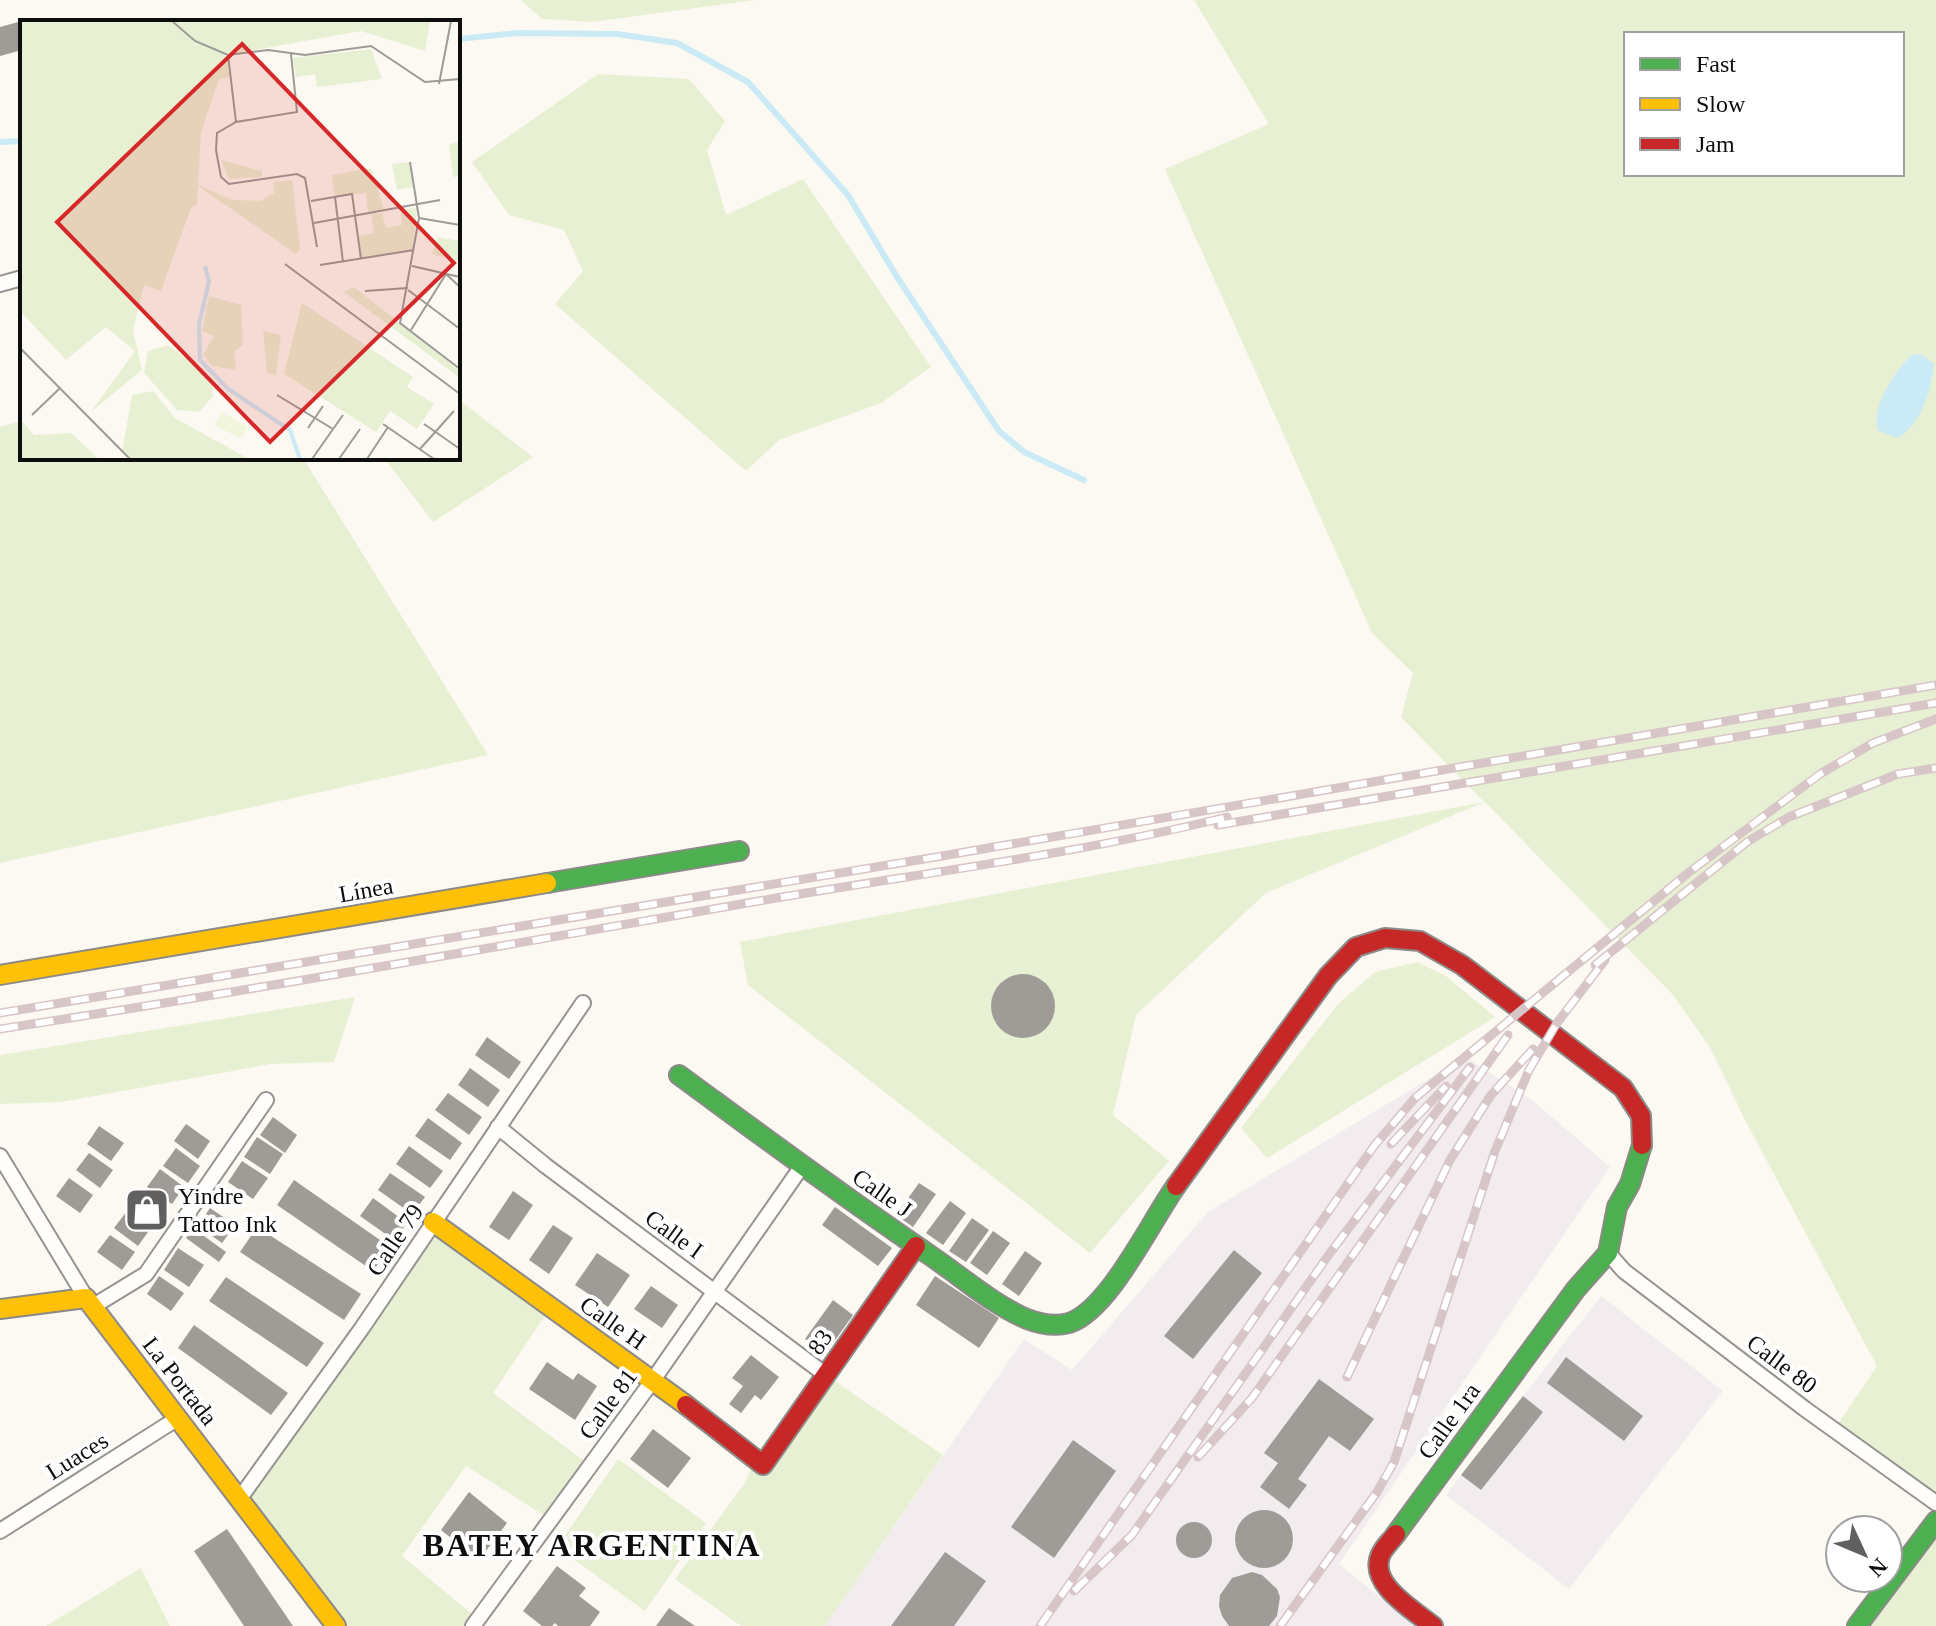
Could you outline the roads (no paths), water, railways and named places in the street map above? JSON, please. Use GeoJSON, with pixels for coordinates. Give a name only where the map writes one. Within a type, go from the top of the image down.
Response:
{"type":"FeatureCollection","features":[{"type":"Feature","properties":{"kind":"street"},"geometry":{"type":"LineString","coordinates":[[0,284],[20,279]]}},
{"type":"Feature","properties":{"kind":"street","name":"Línea"},"geometry":{"type":"LineString","coordinates":[[0,975],[739,851]]}},
{"type":"Feature","properties":{"kind":"street","name":"Calle J"},"geometry":{"type":"LineString","coordinates":[[679,1075],[802,1166],[1024,1318],[1047,1325],[1069,1323],[1098,1303],[1160,1209],[1328,976],[1356,947],[1385,938],[1420,941],[1462,965],[1562,1038],[1623,1088],[1641,1116],[1642,1145],[1630,1184],[1617,1207],[1608,1253]]}},
{"type":"Feature","properties":{"kind":"street","name":"Calle 79"},"geometry":{"type":"LineString","coordinates":[[240,1498],[362,1328],[583,1003]]}},
{"type":"Feature","properties":{"kind":"street"},"geometry":{"type":"LineString","coordinates":[[0,1309],[89,1302],[146,1274],[266,1100]]}},
{"type":"Feature","properties":{"kind":"street","name":"Calle I"},"geometry":{"type":"LineString","coordinates":[[498,1127],[826,1375]]}},
{"type":"Feature","properties":{"kind":"street","name":"La Portada"},"geometry":{"type":"LineString","coordinates":[[0,1156],[89,1302],[336,1626]]}},
{"type":"Feature","properties":{"kind":"street","name":"Calle 81"},"geometry":{"type":"LineString","coordinates":[[473,1626],[653,1380],[802,1166]]}},
{"type":"Feature","properties":{"kind":"street","name":"Calle H"},"geometry":{"type":"LineString","coordinates":[[433,1222],[653,1380],[763,1465]]}},
{"type":"Feature","properties":{"kind":"street","name":"83"},"geometry":{"type":"LineString","coordinates":[[763,1465],[916,1246]]}},
{"type":"Feature","properties":{"kind":"street","name":"Calle 1ra"},"geometry":{"type":"LineString","coordinates":[[1433,1626],[1386,1586],[1379,1575],[1380,1556],[1576,1289],[1608,1253]]}},
{"type":"Feature","properties":{"kind":"street","name":"Calle 80"},"geometry":{"type":"LineString","coordinates":[[1608,1253],[1624,1271],[1805,1409],[1936,1503]]}},
{"type":"Feature","properties":{"kind":"street","name":"Luaces"},"geometry":{"type":"LineString","coordinates":[[0,1531],[178,1418]]}},
{"type":"Feature","properties":{"kind":"street"},"geometry":{"type":"LineString","coordinates":[[1857,1626],[1936,1521]]}},
{"type":"Feature","properties":{"kind":"water"},"geometry":{"type":"Polygon","coordinates":[[[1921,354],[1934,364],[1928,396],[1919,415],[1898,438],[1878,431],[1876,422],[1886,390],[1905,362],[1912,355],[1921,354]]]}},
{"type":"Feature","properties":{"kind":"waterway"},"geometry":{"type":"LineString","coordinates":[[460,39],[518,33],[617,34],[677,43],[748,82],[848,195],[897,277],[999,431],[1024,452],[1084,480]]}},
{"type":"Feature","properties":{"kind":"waterway"},"geometry":{"type":"LineString","coordinates":[[0,142],[20,141]]}},
{"type":"Feature","properties":{"kind":"railway"},"geometry":{"type":"LineString","coordinates":[[0,1013],[942,856],[1936,685]]}},
{"type":"Feature","properties":{"kind":"railway"},"geometry":{"type":"LineString","coordinates":[[1218,825],[1936,703]]}},
{"type":"Feature","properties":{"kind":"railway"},"geometry":{"type":"LineString","coordinates":[[1040,1626],[1374,1146],[1415,1098],[1688,873],[1820,774],[1873,743],[1936,719]]}},
{"type":"Feature","properties":{"kind":"railway"},"geometry":{"type":"LineString","coordinates":[[1595,965],[1747,842],[1789,817],[1898,774],[1936,768]]}},
{"type":"Feature","properties":{"kind":"railway"},"geometry":{"type":"LineString","coordinates":[[0,1029],[1052,853],[1227,817]]}},
{"type":"Feature","properties":{"kind":"railway"},"geometry":{"type":"LineString","coordinates":[[1280,1626],[1377,1492],[1394,1462],[1495,1151],[1529,1070],[1557,1023],[1605,960]]}},
{"type":"Feature","properties":{"kind":"railway"},"geometry":{"type":"LineString","coordinates":[[1198,1457],[1252,1398],[1508,1035]]}},
{"type":"Feature","properties":{"kind":"railway"},"geometry":{"type":"LineString","coordinates":[[1347,1377],[1450,1160],[1491,1095],[1533,1049]]}},
{"type":"Feature","properties":{"kind":"railway"},"geometry":{"type":"LineString","coordinates":[[1074,1591],[1132,1535],[1330,1253],[1470,1067]]}},
{"type":"Feature","properties":{"kind":"railway"},"geometry":{"type":"LineString","coordinates":[[1391,1144],[1446,1086]]}},
{"type":"Feature","properties":{"kind":"place","name":"Yindre Tattoo Ink"},"geometry":{"type":"Point","coordinates":[147,1210]}},
{"type":"Feature","properties":{"kind":"district","name":"BATEY ARGENTINA"},"geometry":{"type":"Point","coordinates":[592,1545]}}]}
